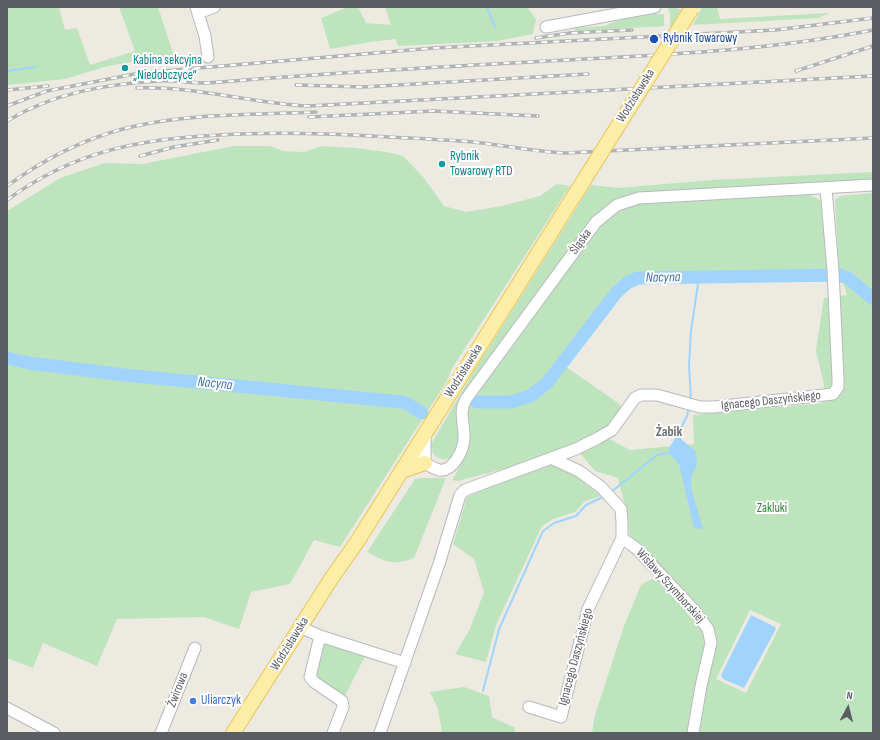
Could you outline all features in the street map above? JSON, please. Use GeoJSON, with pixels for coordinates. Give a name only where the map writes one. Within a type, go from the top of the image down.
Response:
{"type":"FeatureCollection","features":[{"type":"Feature","properties":{"kind":"main road","name":"Wodzisławska"},"geometry":{"type":"LineString","coordinates":[[233,733],[402,471],[692,8]]}},
{"type":"Feature","properties":{"kind":"main road"},"geometry":{"type":"LineString","coordinates":[[402,471],[425,463]]}},
{"type":"Feature","properties":{"kind":"street"},"geometry":{"type":"LineString","coordinates":[[208,56],[205,36],[197,10],[214,7]]}},
{"type":"Feature","properties":{"kind":"street"},"geometry":{"type":"LineString","coordinates":[[546,27],[655,7]]}},
{"type":"Feature","properties":{"kind":"street","name":"Śląska"},"geometry":{"type":"LineString","coordinates":[[411,456],[442,470],[455,462],[464,442],[461,412],[465,401],[596,222],[614,207],[627,200],[640,198],[873,185]]}},
{"type":"Feature","properties":{"kind":"street","name":"Ignacego Daszyńskiego"},"geometry":{"type":"LineString","coordinates":[[380,733],[439,564],[460,495],[465,490],[572,450],[598,438],[612,430],[635,398],[641,395],[656,395],[700,407],[714,408],[833,394],[838,387],[833,275],[826,188]]}},
{"type":"Feature","properties":{"kind":"street"},"geometry":{"type":"LineString","coordinates":[[425,434],[425,463]]}},
{"type":"Feature","properties":{"kind":"street"},"geometry":{"type":"LineString","coordinates":[[572,450],[579,471]]}},
{"type":"Feature","properties":{"kind":"street","name":"Ignacego Daszyńskiego"},"geometry":{"type":"LineString","coordinates":[[530,707],[560,717],[588,608],[622,538],[621,509],[611,496],[579,471],[551,458]]}},
{"type":"Feature","properties":{"kind":"street","name":"Wisławy Szymborskiej"},"geometry":{"type":"LineString","coordinates":[[622,538],[637,549],[694,610],[708,629],[710,643],[693,733]]}},
{"type":"Feature","properties":{"kind":"street"},"geometry":{"type":"LineString","coordinates":[[300,627],[320,636],[405,663]]}},
{"type":"Feature","properties":{"kind":"street"},"geometry":{"type":"LineString","coordinates":[[320,636],[310,677],[314,682],[342,701],[343,707],[333,733]]}},
{"type":"Feature","properties":{"kind":"street","name":"Żwirowa"},"geometry":{"type":"LineString","coordinates":[[161,733],[194,648]]}},
{"type":"Feature","properties":{"kind":"street"},"geometry":{"type":"LineString","coordinates":[[7,708],[54,733]]}},
{"type":"Feature","properties":{"kind":"green space"},"geometry":{"type":"Polygon","coordinates":[[[7,7],[59,7],[65,30],[77,28],[90,65],[135,51],[119,7],[158,7],[175,59],[195,57],[196,60],[151,63],[132,62],[108,66],[65,79],[7,85],[7,7]]]}},
{"type":"Feature","properties":{"kind":"green space"},"geometry":{"type":"Polygon","coordinates":[[[348,7],[358,7],[366,23],[391,25],[385,7],[527,7],[536,19],[533,34],[497,41],[398,46],[396,39],[330,49],[321,18],[348,7]]]}},
{"type":"Feature","properties":{"kind":"green space"},"geometry":{"type":"Polygon","coordinates":[[[674,7],[681,10],[672,26],[670,26],[670,13],[668,8],[674,7]]]}},
{"type":"Feature","properties":{"kind":"green space"},"geometry":{"type":"Polygon","coordinates":[[[702,7],[717,7],[720,19],[830,13],[818,18],[693,25],[702,7]]]}},
{"type":"Feature","properties":{"kind":"green space"},"geometry":{"type":"Polygon","coordinates":[[[636,14],[664,14],[664,26],[575,31],[575,28],[604,26],[636,14]]]}},
{"type":"Feature","properties":{"kind":"green space"},"geometry":{"type":"Polygon","coordinates":[[[234,146],[270,146],[283,151],[304,152],[322,146],[355,148],[387,152],[403,156],[424,178],[444,206],[466,212],[502,206],[540,196],[557,184],[570,186],[451,370],[447,381],[340,547],[314,540],[290,584],[251,592],[239,629],[204,617],[117,619],[97,666],[43,643],[33,668],[7,658],[7,211],[60,178],[105,163],[142,164],[234,146]]]}},
{"type":"Feature","properties":{"kind":"green space"},"geometry":{"type":"Polygon","coordinates":[[[873,172],[873,181],[616,202],[601,210],[457,406],[459,437],[456,450],[451,458],[443,460],[434,455],[430,446],[476,368],[591,185],[618,188],[712,180],[873,172]]]}},
{"type":"Feature","properties":{"kind":"green space","name":"Zakluki"},"geometry":{"type":"Polygon","coordinates":[[[873,193],[873,733],[592,733],[595,715],[624,626],[641,585],[657,576],[630,537],[628,517],[618,478],[595,471],[579,452],[609,439],[630,450],[694,444],[693,415],[822,403],[824,385],[816,350],[824,298],[847,295],[839,270],[835,200],[840,196],[873,193]],[[750,610],[716,679],[746,693],[781,624],[750,610]]]}},
{"type":"Feature","properties":{"kind":"green space"},"geometry":{"type":"Polygon","coordinates":[[[807,194],[824,202],[829,272],[784,273],[786,278],[637,280],[625,288],[554,378],[544,388],[510,400],[474,399],[587,243],[606,220],[623,207],[651,201],[807,194]]]}},
{"type":"Feature","properties":{"kind":"green space"},"geometry":{"type":"Polygon","coordinates":[[[565,366],[618,403],[622,408],[609,428],[538,460],[458,481],[452,480],[464,459],[470,442],[470,432],[467,418],[469,405],[512,404],[534,397],[545,390],[555,380],[565,366]]]}},
{"type":"Feature","properties":{"kind":"green space"},"geometry":{"type":"Polygon","coordinates":[[[548,462],[569,471],[601,496],[585,501],[575,512],[553,519],[542,526],[496,625],[486,662],[455,654],[470,629],[484,592],[474,559],[453,544],[467,497],[548,462]]]}},
{"type":"Feature","properties":{"kind":"green space"},"geometry":{"type":"Polygon","coordinates":[[[446,478],[414,558],[400,562],[390,562],[367,552],[415,479],[446,478]]]}},
{"type":"Feature","properties":{"kind":"green space"},"geometry":{"type":"Polygon","coordinates":[[[321,640],[366,654],[344,698],[315,680],[321,640]]]}},
{"type":"Feature","properties":{"kind":"green space"},"geometry":{"type":"Polygon","coordinates":[[[464,687],[489,696],[492,717],[515,728],[514,733],[442,733],[438,709],[430,692],[464,687]]]}},
{"type":"Feature","properties":{"kind":"water"},"geometry":{"type":"Polygon","coordinates":[[[679,432],[682,440],[696,452],[697,465],[692,475],[691,487],[703,529],[694,528],[679,464],[669,453],[669,448],[679,432]]]}},
{"type":"Feature","properties":{"kind":"water"},"geometry":{"type":"Polygon","coordinates":[[[751,615],[775,627],[776,629],[744,688],[723,679],[721,675],[751,615]]]}},
{"type":"Feature","properties":{"kind":"waterway"},"geometry":{"type":"LineString","coordinates":[[487,7],[495,27]]}},
{"type":"Feature","properties":{"kind":"waterway"},"geometry":{"type":"LineString","coordinates":[[7,71],[36,67]]}},
{"type":"Feature","properties":{"kind":"waterway","name":"Nacyna"},"geometry":{"type":"LineString","coordinates":[[476,402],[511,402],[530,396],[547,383],[616,293],[627,283],[638,278],[839,275],[848,278],[873,299]]}},
{"type":"Feature","properties":{"kind":"waterway"},"geometry":{"type":"LineString","coordinates":[[691,401],[689,365],[691,331],[699,277]]}},
{"type":"Feature","properties":{"kind":"waterway","name":"Nacyna"},"geometry":{"type":"LineString","coordinates":[[7,358],[29,363],[124,375],[401,402],[406,403],[422,413]]}},
{"type":"Feature","properties":{"kind":"waterway"},"geometry":{"type":"LineString","coordinates":[[679,432],[687,416],[689,407]]}},
{"type":"Feature","properties":{"kind":"waterway"},"geometry":{"type":"LineString","coordinates":[[610,493],[657,455],[669,453]]}},
{"type":"Feature","properties":{"kind":"waterway"},"geometry":{"type":"LineString","coordinates":[[483,691],[499,629],[543,531],[554,523],[576,516],[586,505],[605,496]]}},
{"type":"Feature","properties":{"kind":"railway"},"geometry":{"type":"LineString","coordinates":[[7,106],[47,91],[140,73],[434,48],[775,30],[873,18]]}},
{"type":"Feature","properties":{"kind":"railway"},"geometry":{"type":"LineString","coordinates":[[536,38],[570,33],[632,30]]}},
{"type":"Feature","properties":{"kind":"railway"},"geometry":{"type":"LineString","coordinates":[[7,121],[25,111],[61,97],[100,88],[139,82],[165,81],[207,83],[373,71],[693,53],[801,42],[873,30]]}},
{"type":"Feature","properties":{"kind":"railway"},"geometry":{"type":"LineString","coordinates":[[796,71],[873,46]]}},
{"type":"Feature","properties":{"kind":"railway"},"geometry":{"type":"LineString","coordinates":[[296,85],[363,87],[588,74]]}},
{"type":"Feature","properties":{"kind":"railway"},"geometry":{"type":"LineString","coordinates":[[137,88],[159,88],[202,92],[265,102],[308,106],[873,76]]}},
{"type":"Feature","properties":{"kind":"railway"},"geometry":{"type":"LineString","coordinates":[[7,90],[48,86]]}},
{"type":"Feature","properties":{"kind":"railway"},"geometry":{"type":"LineString","coordinates":[[309,117],[433,111],[538,116]]}},
{"type":"Feature","properties":{"kind":"railway"},"geometry":{"type":"LineString","coordinates":[[7,186],[48,159],[77,145],[123,129],[194,117],[316,112]]}},
{"type":"Feature","properties":{"kind":"railway"},"geometry":{"type":"LineString","coordinates":[[7,200],[32,183],[82,159],[135,144],[190,137],[258,133],[332,134],[485,143],[566,153],[873,138]]}},
{"type":"Feature","properties":{"kind":"railway"},"geometry":{"type":"LineString","coordinates":[[140,156],[174,147],[218,140]]}},
{"type":"Feature","properties":{"kind":"place","name":"Rybnik Towarowy"},"geometry":{"type":"Point","coordinates":[654,39]}},
{"type":"Feature","properties":{"kind":"place","name":"Kabina sekcyjna „Niedobczyce”"},"geometry":{"type":"Point","coordinates":[125,68]}},
{"type":"Feature","properties":{"kind":"place","name":"Rybnik Towarowy RTD"},"geometry":{"type":"Point","coordinates":[442,164]}},
{"type":"Feature","properties":{"kind":"place","name":"Uliarczyk"},"geometry":{"type":"Point","coordinates":[193,701]}},
{"type":"Feature","properties":{"kind":"district","name":"Żabik"},"geometry":{"type":"Point","coordinates":[669,432]}}]}
